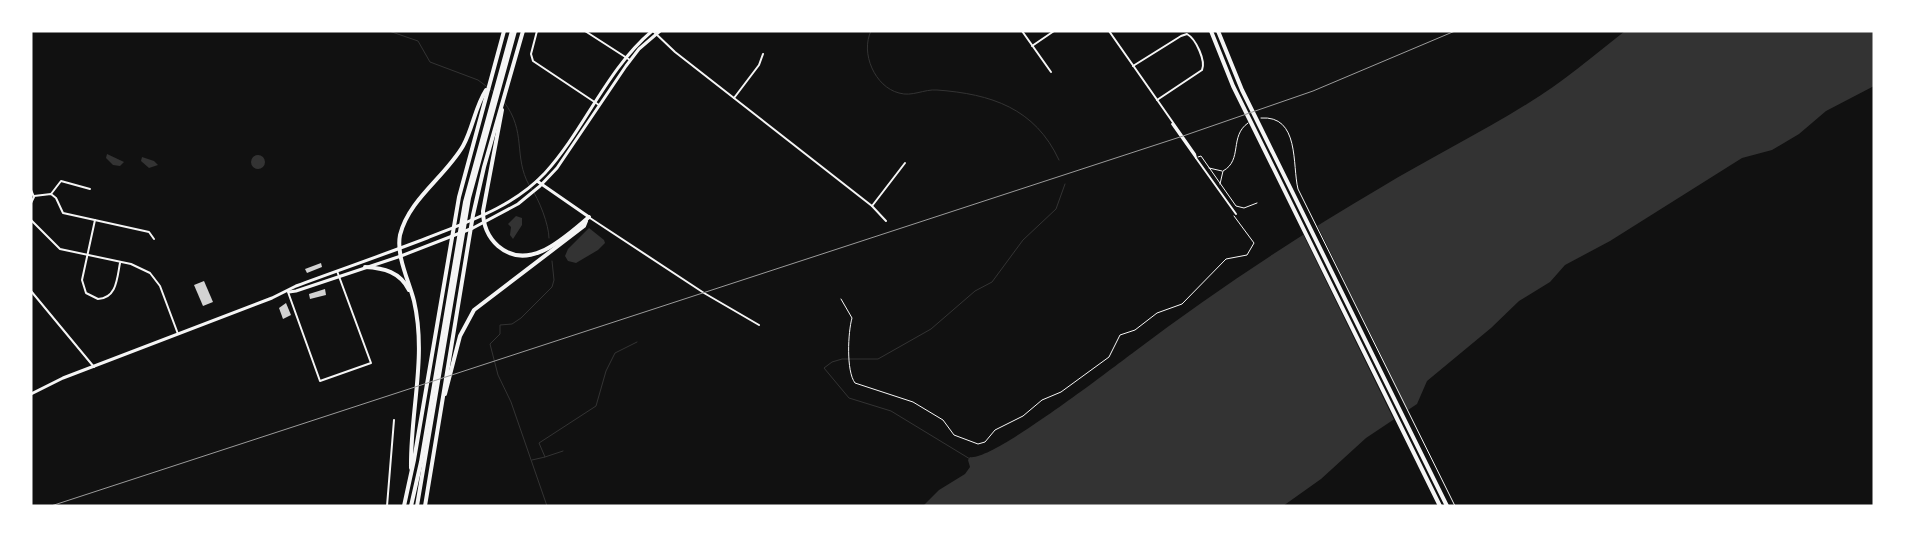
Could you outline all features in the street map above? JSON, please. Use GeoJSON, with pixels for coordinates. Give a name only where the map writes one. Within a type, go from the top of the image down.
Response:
{"type":"FeatureCollection","features":[{"type":"Feature","properties":{"kind":"highway"},"geometry":{"type":"LineString","coordinates":[[411,475],[418,374],[418,330],[414,301],[399,248],[400,237],[406,221],[462,147],[488,87],[504,31]]}},
{"type":"Feature","properties":{"kind":"highway"},"geometry":{"type":"LineString","coordinates":[[418,506],[438,368],[464,214],[512,31]]}},
{"type":"Feature","properties":{"kind":"highway"},"geometry":{"type":"LineString","coordinates":[[501,73],[515,31]]}},
{"type":"Feature","properties":{"kind":"highway"},"geometry":{"type":"LineString","coordinates":[[523,31],[502,104],[483,207],[483,220],[487,232],[494,242],[505,251],[517,255],[530,256],[547,249],[589,217]]}},
{"type":"Feature","properties":{"kind":"highway"},"geometry":{"type":"LineString","coordinates":[[1211,31],[1242,104],[1294,206],[1440,506]]}},
{"type":"Feature","properties":{"kind":"highway"},"geometry":{"type":"LineString","coordinates":[[1219,31],[1248,101],[1301,201],[1434,472],[1447,506]]}},
{"type":"Feature","properties":{"kind":"highway"},"geometry":{"type":"LineString","coordinates":[[404,506],[455,218],[482,101]]}},
{"type":"Feature","properties":{"kind":"highway"},"geometry":{"type":"LineString","coordinates":[[445,391],[468,239],[474,210],[499,122]]}},
{"type":"Feature","properties":{"kind":"highway"},"geometry":{"type":"LineString","coordinates":[[424,506],[442,403],[462,331],[474,310],[584,226],[589,217]]}},
{"type":"Feature","properties":{"kind":"highway"},"geometry":{"type":"LineString","coordinates":[[365,268],[385,270],[397,275],[406,284],[414,301]]}},
{"type":"Feature","properties":{"kind":"highway"},"geometry":{"type":"LineString","coordinates":[[411,506],[434,395]]}},
{"type":"Feature","properties":{"kind":"main road"},"geometry":{"type":"LineString","coordinates":[[32,393],[288,292],[296,286],[495,210],[537,181],[565,146],[612,76],[653,32],[660,31]]}},
{"type":"Feature","properties":{"kind":"main road"},"geometry":{"type":"LineString","coordinates":[[288,292],[296,292],[401,256],[488,222],[532,194],[542,185],[569,149],[628,58]]}},
{"type":"Feature","properties":{"kind":"main road"},"geometry":{"type":"LineString","coordinates":[[612,76],[616,79]]}},
{"type":"Feature","properties":{"kind":"main road"},"geometry":{"type":"LineString","coordinates":[[589,110],[594,113]]}},
{"type":"Feature","properties":{"kind":"main road"},"geometry":{"type":"LineString","coordinates":[[565,146],[569,149]]}},
{"type":"Feature","properties":{"kind":"main road"},"geometry":{"type":"LineString","coordinates":[[537,181],[589,217]]}},
{"type":"Feature","properties":{"kind":"main road"},"geometry":{"type":"LineString","coordinates":[[363,262],[365,268]]}},
{"type":"Feature","properties":{"kind":"main road"},"geometry":{"type":"LineString","coordinates":[[325,275],[327,280]]}},
{"type":"Feature","properties":{"kind":"street"},"geometry":{"type":"LineString","coordinates":[[537,31],[531,54],[535,63],[599,105]]}},
{"type":"Feature","properties":{"kind":"street"},"geometry":{"type":"LineString","coordinates":[[585,31],[628,58]]}},
{"type":"Feature","properties":{"kind":"street"},"geometry":{"type":"LineString","coordinates":[[1022,31],[1051,72]]}},
{"type":"Feature","properties":{"kind":"street"},"geometry":{"type":"LineString","coordinates":[[1032,46],[1054,31]]}},
{"type":"Feature","properties":{"kind":"street"},"geometry":{"type":"LineString","coordinates":[[653,32],[872,206],[886,221]]}},
{"type":"Feature","properties":{"kind":"street"},"geometry":{"type":"LineString","coordinates":[[1111,32],[1172,124],[1236,213]]}},
{"type":"Feature","properties":{"kind":"street"},"geometry":{"type":"LineString","coordinates":[[1134,66],[1187,34],[1193,39],[1203,67],[1199,73],[1156,100]]}},
{"type":"Feature","properties":{"kind":"street"},"geometry":{"type":"LineString","coordinates":[[734,98],[759,66],[763,54]]}},
{"type":"Feature","properties":{"kind":"street"},"geometry":{"type":"LineString","coordinates":[[872,206],[905,164]]}},
{"type":"Feature","properties":{"kind":"street"},"geometry":{"type":"LineString","coordinates":[[51,194],[61,180],[90,189]]}},
{"type":"Feature","properties":{"kind":"street"},"geometry":{"type":"LineString","coordinates":[[31,190],[34,196],[31,204]]}},
{"type":"Feature","properties":{"kind":"street"},"geometry":{"type":"LineString","coordinates":[[34,196],[51,194],[56,198],[63,213],[149,232],[154,239]]}},
{"type":"Feature","properties":{"kind":"street"},"geometry":{"type":"LineString","coordinates":[[589,217],[706,294],[759,325]]}},
{"type":"Feature","properties":{"kind":"street"},"geometry":{"type":"LineString","coordinates":[[31,220],[55,245],[67,251],[143,268],[155,279],[178,334]]}},
{"type":"Feature","properties":{"kind":"street"},"geometry":{"type":"LineString","coordinates":[[95,220],[83,287],[88,295],[98,299],[106,297],[114,290],[120,262]]}},
{"type":"Feature","properties":{"kind":"street"},"geometry":{"type":"LineString","coordinates":[[288,292],[320,381],[371,363],[337,271]]}},
{"type":"Feature","properties":{"kind":"street"},"geometry":{"type":"LineString","coordinates":[[31,291],[94,367]]}},
{"type":"Feature","properties":{"kind":"street"},"geometry":{"type":"LineString","coordinates":[[387,506],[394,420]]}},
{"type":"Feature","properties":{"kind":"path"},"geometry":{"type":"LineString","coordinates":[[1197,157],[1201,156],[1238,207],[1244,208],[1258,203]]}},
{"type":"Feature","properties":{"kind":"path"},"geometry":{"type":"LineString","coordinates":[[1208,167],[1223,172],[1220,184]]}},
{"type":"Feature","properties":{"kind":"path"},"geometry":{"type":"LineString","coordinates":[[1301,201],[1434,472],[1455,506]]}},
{"type":"Feature","properties":{"kind":"path"},"geometry":{"type":"LineString","coordinates":[[841,299],[852,318],[848,334],[852,380],[857,385],[870,387],[913,402],[943,420],[954,436],[976,444],[981,443],[995,430],[1023,416],[1042,400],[1067,388],[1109,357],[1120,335],[1135,330],[1157,313],[1182,304],[1223,261],[1248,254],[1254,243],[1236,213],[1238,207]]}},
{"type":"Feature","properties":{"kind":"shaded area"},"geometry":{"type":"Polygon","coordinates":[[[1625,31],[1874,31],[1874,86],[1826,111],[1799,134],[1772,150],[1742,158],[1610,241],[1565,265],[1550,282],[1519,301],[1491,328],[1427,381],[1417,404],[1366,438],[1321,479],[1283,506],[923,506],[939,490],[965,474],[970,467],[968,460],[970,457],[982,455],[1001,445],[1051,413],[1194,308],[1317,226],[1398,177],[1491,126],[1540,96],[1625,31]]]}},
{"type":"Feature","properties":{"kind":"shaded area"},"geometry":{"type":"Polygon","coordinates":[[[107,154],[124,162],[120,166],[113,165],[106,158],[107,154]]]}},
{"type":"Feature","properties":{"kind":"shaded area"},"geometry":{"type":"Polygon","coordinates":[[[255,155],[261,155],[265,162],[261,169],[255,169],[251,165],[251,159],[255,155]]]}},
{"type":"Feature","properties":{"kind":"shaded area"},"geometry":{"type":"Polygon","coordinates":[[[142,157],[154,161],[158,165],[149,168],[141,161],[142,157]]]}},
{"type":"Feature","properties":{"kind":"shaded area"},"geometry":{"type":"Polygon","coordinates":[[[516,216],[522,218],[522,225],[513,239],[510,235],[511,227],[508,224],[516,216]]]}},
{"type":"Feature","properties":{"kind":"shaded area"},"geometry":{"type":"Polygon","coordinates":[[[589,228],[604,240],[605,243],[598,250],[576,263],[568,261],[565,256],[568,249],[589,228]]]}},
{"type":"Feature","properties":{"kind":"pier"},"geometry":{"type":"Polygon","coordinates":[[[1316,223],[1409,413],[1395,422],[1302,232],[1316,223]]]}},
{"type":"Feature","properties":{"kind":"building"},"geometry":{"type":"Polygon","coordinates":[[[321,263],[322,267],[307,273],[305,269],[321,263]]]}},
{"type":"Feature","properties":{"kind":"building"},"geometry":{"type":"Polygon","coordinates":[[[204,281],[213,302],[203,306],[194,285],[204,281]]]}},
{"type":"Feature","properties":{"kind":"building"},"geometry":{"type":"Polygon","coordinates":[[[325,289],[326,295],[310,299],[309,294],[325,289]]]}},
{"type":"Feature","properties":{"kind":"building"},"geometry":{"type":"Polygon","coordinates":[[[286,303],[291,315],[283,319],[279,308],[286,303]]]}},
{"type":"Feature","properties":{"kind":"waterway"},"geometry":{"type":"LineString","coordinates":[[389,31],[418,41],[430,62],[478,80],[494,92]]}},
{"type":"Feature","properties":{"kind":"waterway"},"geometry":{"type":"LineString","coordinates":[[871,31],[867,49],[869,59],[877,77],[890,90],[904,94],[937,90],[975,95],[993,100],[1024,116],[1049,142],[1059,160]]}},
{"type":"Feature","properties":{"kind":"waterway"},"geometry":{"type":"LineString","coordinates":[[504,102],[515,124],[524,174],[529,185]]}},
{"type":"Feature","properties":{"kind":"waterway"},"geometry":{"type":"LineString","coordinates":[[970,459],[891,411],[849,398],[824,368],[832,362],[842,359],[878,359],[931,329],[975,291],[992,282],[1023,240],[1056,209],[1065,184]]}},
{"type":"Feature","properties":{"kind":"waterway"},"geometry":{"type":"LineString","coordinates":[[531,188],[543,212],[549,238]]}},
{"type":"Feature","properties":{"kind":"waterway"},"geometry":{"type":"LineString","coordinates":[[547,506],[511,402],[498,375],[490,344],[500,334],[500,325],[512,324],[521,318],[552,287],[554,280],[552,261]]}},
{"type":"Feature","properties":{"kind":"waterway"},"geometry":{"type":"LineString","coordinates":[[532,460],[545,457],[539,443],[596,406],[606,371],[615,353],[637,342]]}},
{"type":"Feature","properties":{"kind":"waterway"},"geometry":{"type":"LineString","coordinates":[[545,457],[563,451]]}},
{"type":"Feature","properties":{"kind":"railway"},"geometry":{"type":"LineString","coordinates":[[51,506],[1183,136],[1313,91],[1455,31]]}}]}
